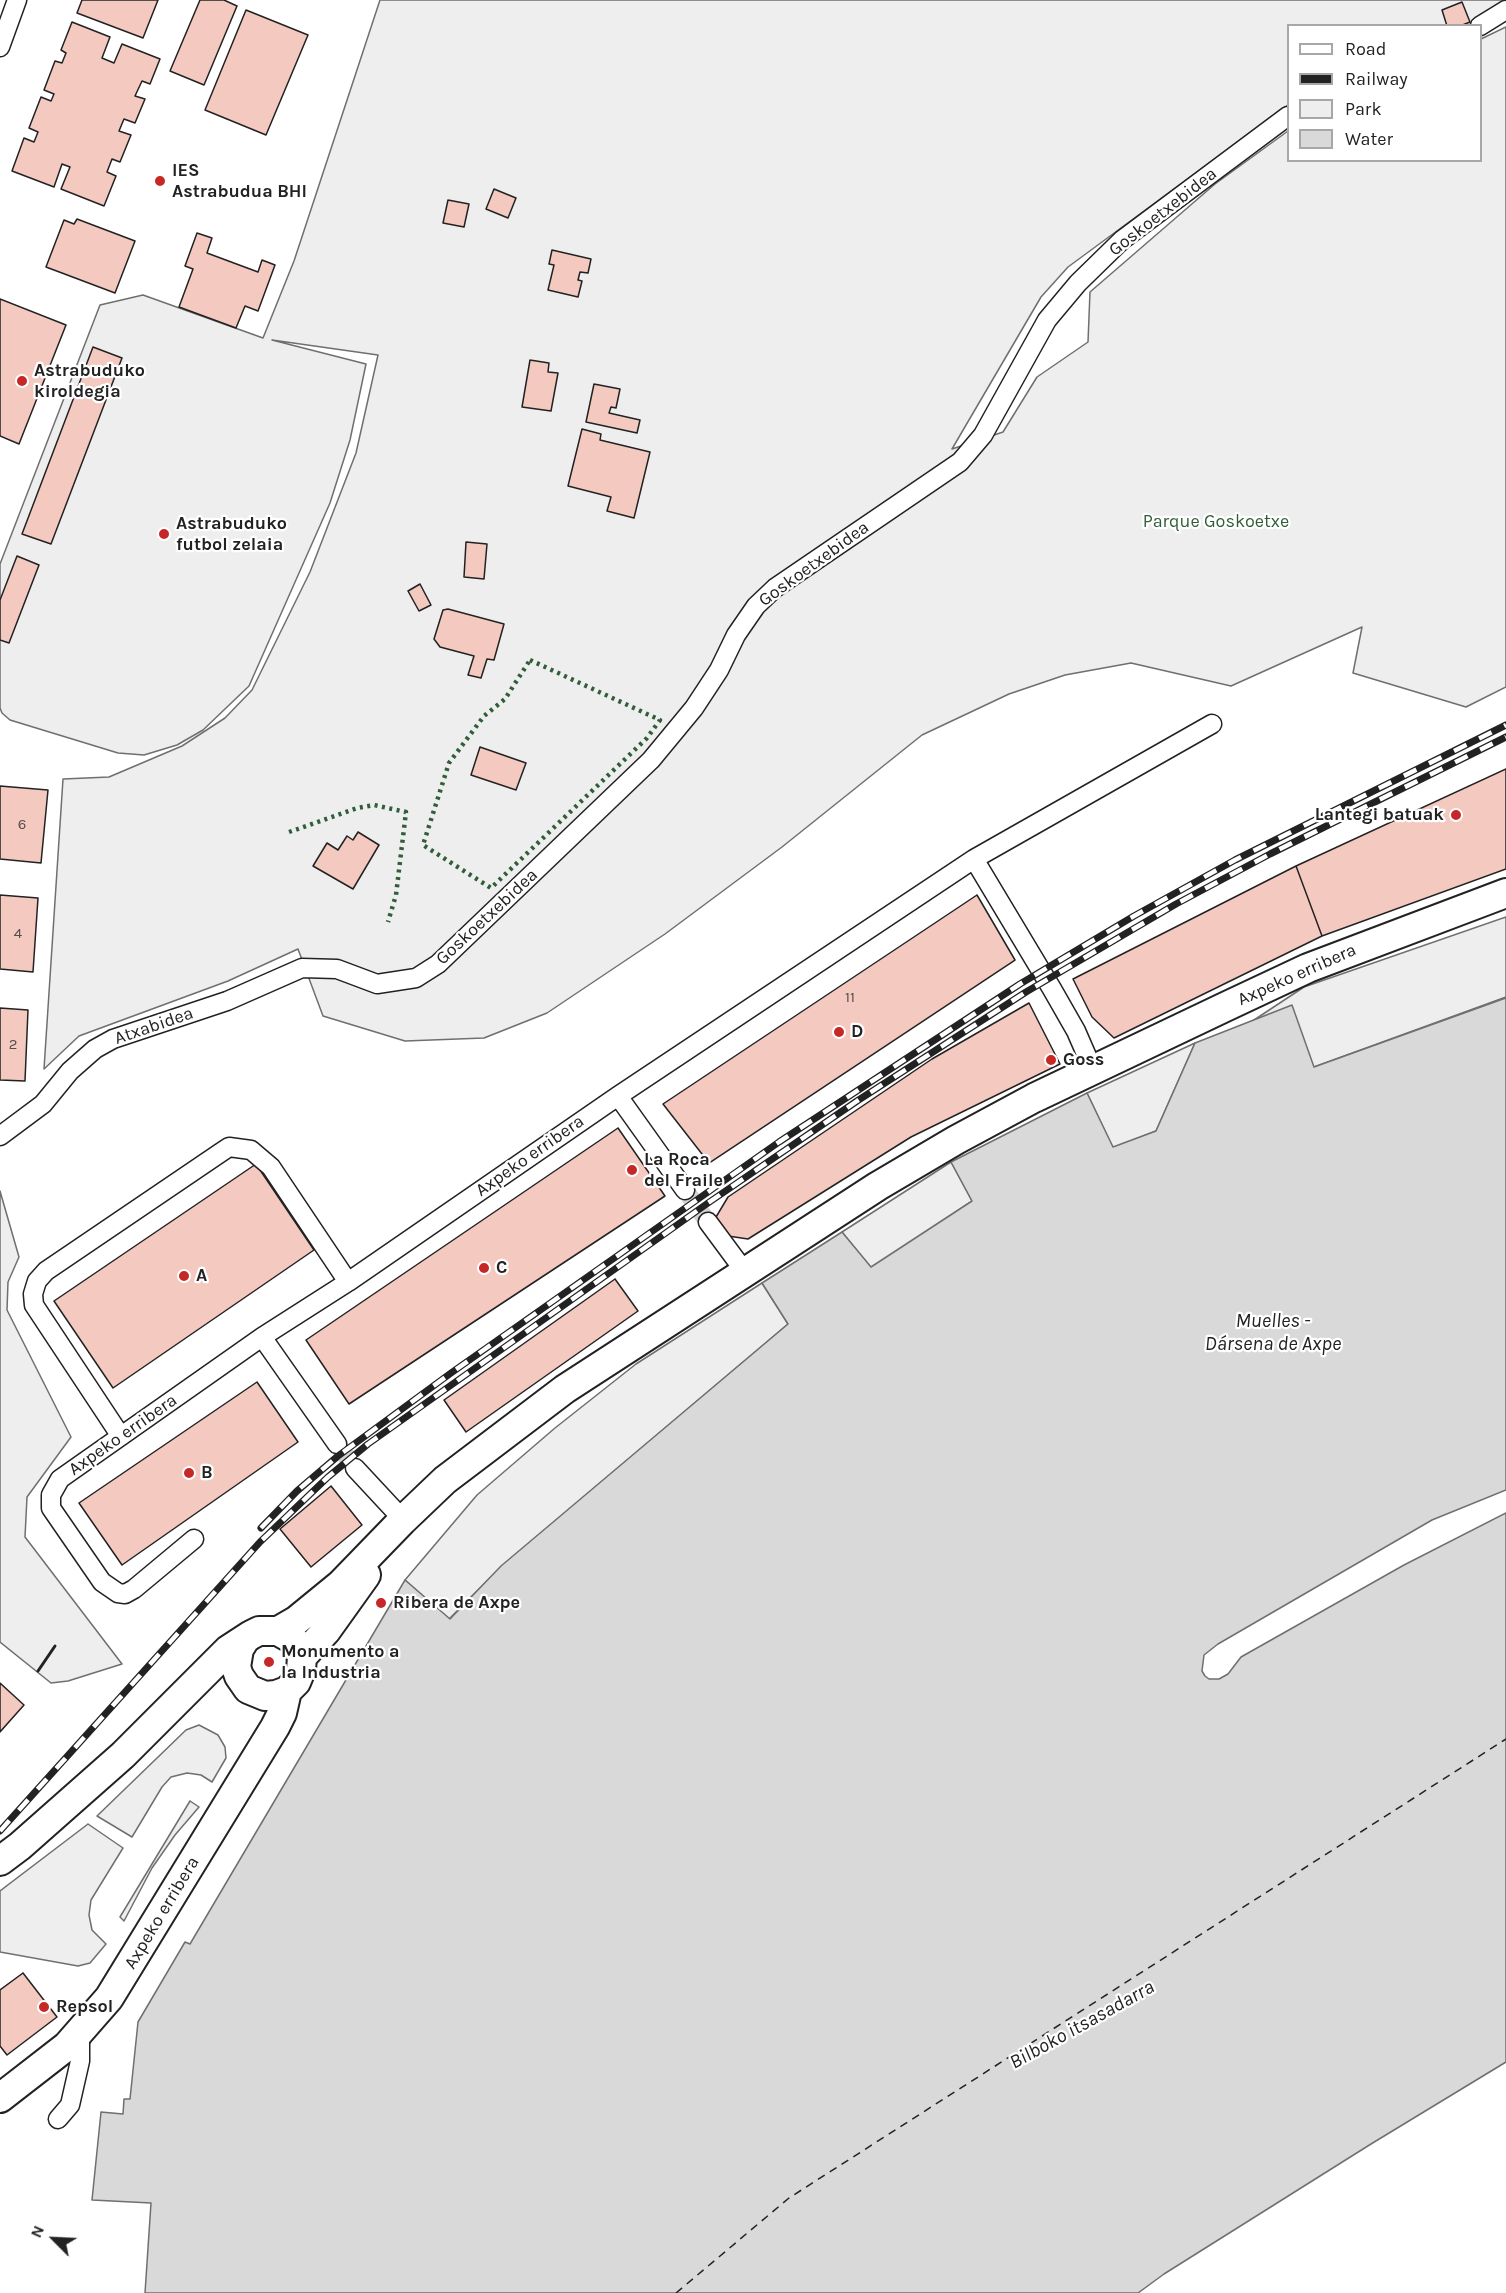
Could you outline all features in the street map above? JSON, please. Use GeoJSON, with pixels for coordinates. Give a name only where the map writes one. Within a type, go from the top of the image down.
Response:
{"type":"FeatureCollection","features":[{"type":"Feature","properties":{"kind":"main road","name":"Axpeko erribera"},"geometry":{"type":"LineString","coordinates":[[278,1631],[297,1620],[341,1584],[445,1480],[565,1389],[878,1186],[956,1140],[1093,1070],[1308,968],[1506,893]]}},
{"type":"Feature","properties":{"kind":"main road","name":"Axpeko erribera"},"geometry":{"type":"LineString","coordinates":[[302,1657],[348,1604],[396,1535],[402,1521]]}},
{"type":"Feature","properties":{"kind":"main road"},"geometry":{"type":"LineString","coordinates":[[0,1861],[82,1792],[163,1717],[184,1693],[228,1650],[259,1631],[278,1631],[294,1640],[302,1657],[301,1670],[296,1682],[287,1691],[276,1695],[265,1696],[249,1688],[221,1681],[184,1693]]}},
{"type":"Feature","properties":{"kind":"main road"},"geometry":{"type":"LineString","coordinates":[[244,1641],[239,1649],[236,1667],[249,1688]]}},
{"type":"Feature","properties":{"kind":"main road","name":"Axpeko erribera"},"geometry":{"type":"LineString","coordinates":[[23,2080],[74,2026],[103,1990],[245,1758],[258,1732],[259,1722],[258,1703],[249,1688]]}},
{"type":"Feature","properties":{"kind":"main road","name":"Axpeko erribera"},"geometry":{"type":"LineString","coordinates":[[0,2098],[48,2062],[80,2033],[114,1990],[275,1727],[282,1713],[287,1691]]}},
{"type":"Feature","properties":{"kind":"street"},"geometry":{"type":"LineString","coordinates":[[0,47],[17,0]]}},
{"type":"Feature","properties":{"kind":"street"},"geometry":{"type":"LineString","coordinates":[[1482,25],[1506,10]]}},
{"type":"Feature","properties":{"kind":"street","name":"Goskoetxebidea"},"geometry":{"type":"LineString","coordinates":[[337,969],[377,984],[416,978],[438,964],[651,760],[694,708],[719,670],[736,635],[756,606],[775,588],[960,462],[983,435],[1047,320],[1085,276],[1122,240],[1287,117]]}},
{"type":"Feature","properties":{"kind":"street","name":"Axpeko erribera"},"geometry":{"type":"LineString","coordinates":[[194,1539],[134,1589],[125,1594],[111,1590],[102,1582],[51,1509],[51,1495],[60,1479],[262,1337],[348,1282],[618,1096],[974,859],[1212,724]]}},
{"type":"Feature","properties":{"kind":"street"},"geometry":{"type":"LineString","coordinates":[[974,859],[1062,1006],[1093,1070]]}},
{"type":"Feature","properties":{"kind":"street","name":"Atxabidea"},"geometry":{"type":"LineString","coordinates":[[0,1136],[43,1104],[70,1071],[95,1049],[113,1039],[226,1001],[302,969],[337,969]]}},
{"type":"Feature","properties":{"kind":"street"},"geometry":{"type":"LineString","coordinates":[[618,1096],[685,1190]]}},
{"type":"Feature","properties":{"kind":"street"},"geometry":{"type":"LineString","coordinates":[[120,1436],[34,1305],[33,1294],[37,1281],[46,1271],[220,1153],[229,1148],[251,1150],[271,1167],[348,1282]]}},
{"type":"Feature","properties":{"kind":"street"},"geometry":{"type":"LineString","coordinates":[[708,1222],[745,1272]]}},
{"type":"Feature","properties":{"kind":"street"},"geometry":{"type":"LineString","coordinates":[[262,1337],[337,1444]]}},
{"type":"Feature","properties":{"kind":"street"},"geometry":{"type":"LineString","coordinates":[[355,1468],[402,1521]]}},
{"type":"Feature","properties":{"kind":"street"},"geometry":{"type":"LineString","coordinates":[[58,2120],[70,2105],[80,2061],[80,2033]]}},
{"type":"Feature","properties":{"kind":"green space","name":"Parque Goskoetxe"},"geometry":{"type":"Polygon","coordinates":[[[380,0],[1506,0],[1472,24],[1287,24],[1287,106],[1068,267],[1041,297],[952,449],[1003,432],[1037,377],[1088,342],[1090,292],[1215,184],[1287,132],[1287,162],[1482,162],[1482,39],[1506,27],[1506,687],[1466,707],[1353,673],[1362,627],[1231,686],[1131,663],[1065,675],[1009,694],[922,735],[782,847],[665,934],[547,1013],[484,1038],[405,1041],[323,1016],[298,949],[228,981],[79,1036],[44,1069],[63,779],[109,777],[182,746],[225,718],[252,690],[310,572],[356,453],[378,355],[272,340],[366,364],[350,440],[330,503],[249,686],[203,730],[177,745],[144,755],[118,753],[10,720],[2,713],[0,708],[0,564],[100,305],[143,295],[263,338],[294,261],[380,0]]]}},
{"type":"Feature","properties":{"kind":"green space"},"geometry":{"type":"Polygon","coordinates":[[[1506,917],[1506,997],[1314,1067],[1251,1022],[1304,987],[1506,917]]]}},
{"type":"Feature","properties":{"kind":"green space"},"geometry":{"type":"Polygon","coordinates":[[[1195,1043],[1156,1131],[1113,1148],[1087,1093],[1195,1043]]]}},
{"type":"Feature","properties":{"kind":"green space"},"geometry":{"type":"Polygon","coordinates":[[[951,1162],[972,1201],[871,1268],[842,1232],[951,1162]]]}},
{"type":"Feature","properties":{"kind":"green space"},"geometry":{"type":"Polygon","coordinates":[[[0,1191],[19,1257],[8,1282],[7,1310],[71,1437],[27,1497],[25,1537],[122,1664],[68,1681],[51,1683],[0,1642],[0,1191]]]}},
{"type":"Feature","properties":{"kind":"green space"},"geometry":{"type":"Polygon","coordinates":[[[762,1283],[788,1324],[502,1566],[449,1619],[405,1580],[477,1495],[555,1428],[636,1364],[762,1283]]]}},
{"type":"Feature","properties":{"kind":"green space"},"geometry":{"type":"Polygon","coordinates":[[[199,1725],[218,1735],[225,1747],[226,1758],[212,1782],[201,1775],[187,1773],[171,1777],[162,1787],[132,1837],[97,1816],[186,1730],[199,1725]]]}},
{"type":"Feature","properties":{"kind":"green space"},"geometry":{"type":"Polygon","coordinates":[[[190,1801],[199,1807],[175,1835],[152,1868],[124,1921],[120,1917],[190,1801]]]}},
{"type":"Feature","properties":{"kind":"green space"},"geometry":{"type":"Polygon","coordinates":[[[88,1824],[123,1848],[91,1900],[89,1915],[92,1930],[106,1944],[90,1963],[78,1966],[0,1952],[0,1891],[88,1824]]]}},
{"type":"Feature","properties":{"kind":"water"},"geometry":{"type":"Polygon","coordinates":[[[1506,998],[1506,1490],[1432,1520],[1218,1644],[1204,1655],[1202,1671],[1209,1679],[1219,1679],[1228,1674],[1241,1657],[1404,1565],[1506,1513],[1506,2062],[1371,2144],[1164,2274],[1138,2293],[145,2293],[151,2203],[92,2200],[101,2112],[123,2114],[124,2099],[130,2099],[138,2022],[185,1942],[190,1944],[405,1580],[450,1619],[501,1566],[788,1324],[762,1283],[842,1232],[871,1267],[972,1201],[951,1162],[1087,1093],[1113,1147],[1156,1131],[1195,1043],[1292,1005],[1314,1067],[1506,998]]]}},
{"type":"Feature","properties":{"kind":"building"},"geometry":{"type":"Polygon","coordinates":[[[82,0],[158,0],[143,38],[77,13],[82,0]]]}},
{"type":"Feature","properties":{"kind":"building"},"geometry":{"type":"Polygon","coordinates":[[[200,0],[224,0],[237,6],[204,85],[170,71],[200,0]]]}},
{"type":"Feature","properties":{"kind":"building"},"geometry":{"type":"Polygon","coordinates":[[[1462,2],[1470,22],[1446,24],[1442,10],[1462,2]]]}},
{"type":"Feature","properties":{"kind":"building"},"geometry":{"type":"Polygon","coordinates":[[[246,10],[308,35],[266,135],[205,110],[246,10]]]}},
{"type":"Feature","properties":{"kind":"building"},"geometry":{"type":"Polygon","coordinates":[[[72,22],[110,37],[102,58],[114,63],[122,44],[160,59],[150,84],[142,81],[135,96],[145,99],[135,123],[124,119],[119,131],[131,135],[120,162],[112,159],[107,172],[116,176],[104,206],[61,189],[70,167],[62,164],[54,187],[12,171],[24,138],[34,142],[38,132],[29,128],[41,97],[51,101],[54,94],[44,90],[55,61],[62,63],[66,53],[61,50],[72,22]]]}},
{"type":"Feature","properties":{"kind":"building"},"geometry":{"type":"Polygon","coordinates":[[[494,189],[516,198],[508,218],[486,209],[494,189]]]}},
{"type":"Feature","properties":{"kind":"building"},"geometry":{"type":"Polygon","coordinates":[[[448,200],[469,204],[464,227],[443,223],[448,200]]]}},
{"type":"Feature","properties":{"kind":"building"},"geometry":{"type":"Polygon","coordinates":[[[77,219],[135,241],[115,293],[46,267],[64,220],[74,224],[77,219]]]}},
{"type":"Feature","properties":{"kind":"building"},"geometry":{"type":"Polygon","coordinates":[[[197,233],[212,238],[207,253],[258,272],[262,260],[275,265],[258,311],[245,306],[236,328],[179,307],[193,269],[185,266],[197,233]]]}},
{"type":"Feature","properties":{"kind":"building"},"geometry":{"type":"Polygon","coordinates":[[[552,250],[591,259],[588,273],[580,272],[578,280],[582,281],[578,297],[548,290],[554,265],[549,264],[552,250]]]}},
{"type":"Feature","properties":{"kind":"building","name":"Astrabuduko kiroldegia"},"geometry":{"type":"Polygon","coordinates":[[[0,299],[66,325],[19,444],[0,436],[0,299]]]}},
{"type":"Feature","properties":{"kind":"building"},"geometry":{"type":"Polygon","coordinates":[[[93,347],[122,358],[51,544],[22,534],[93,347]]]}},
{"type":"Feature","properties":{"kind":"building"},"geometry":{"type":"Polygon","coordinates":[[[530,360],[549,363],[548,372],[558,373],[551,411],[522,407],[530,360]]]}},
{"type":"Feature","properties":{"kind":"building"},"geometry":{"type":"Polygon","coordinates":[[[594,384],[620,389],[616,408],[611,407],[609,413],[640,420],[637,433],[586,422],[594,384]]]}},
{"type":"Feature","properties":{"kind":"building"},"geometry":{"type":"Polygon","coordinates":[[[582,429],[601,434],[600,440],[650,452],[634,518],[607,511],[611,497],[568,486],[582,429]]]}},
{"type":"Feature","properties":{"kind":"building"},"geometry":{"type":"Polygon","coordinates":[[[466,542],[487,544],[484,579],[464,577],[466,542]]]}},
{"type":"Feature","properties":{"kind":"building"},"geometry":{"type":"Polygon","coordinates":[[[17,556],[39,565],[9,643],[0,640],[0,600],[17,556]]]}},
{"type":"Feature","properties":{"kind":"building"},"geometry":{"type":"Polygon","coordinates":[[[420,584],[431,605],[419,611],[408,591],[420,584]]]}},
{"type":"Feature","properties":{"kind":"building"},"geometry":{"type":"Polygon","coordinates":[[[448,609],[504,624],[494,660],[487,659],[481,678],[468,675],[474,656],[440,647],[434,639],[443,610],[448,609]]]}},
{"type":"Feature","properties":{"kind":"building"},"geometry":{"type":"Polygon","coordinates":[[[480,747],[526,763],[516,790],[471,775],[480,747]]]}},
{"type":"Feature","properties":{"kind":"building","name":"Lantegi batuak"},"geometry":{"type":"Polygon","coordinates":[[[1506,769],[1506,869],[1322,936],[1296,866],[1506,769]]]}},
{"type":"Feature","properties":{"kind":"building"},"geometry":{"type":"Polygon","coordinates":[[[0,786],[48,790],[41,863],[0,859],[0,786]]]}},
{"type":"Feature","properties":{"kind":"building"},"geometry":{"type":"Polygon","coordinates":[[[358,832],[379,845],[353,889],[313,866],[327,843],[338,850],[347,836],[353,840],[358,832]]]}},
{"type":"Feature","properties":{"kind":"building"},"geometry":{"type":"Polygon","coordinates":[[[1296,866],[1322,936],[1114,1038],[1092,1017],[1073,979],[1296,866]]]}},
{"type":"Feature","properties":{"kind":"building"},"geometry":{"type":"Polygon","coordinates":[[[0,895],[38,898],[33,972],[0,969],[0,895]]]}},
{"type":"Feature","properties":{"kind":"building","name":"D"},"geometry":{"type":"Polygon","coordinates":[[[977,895],[1015,960],[709,1163],[663,1104],[977,895]]]}},
{"type":"Feature","properties":{"kind":"building"},"geometry":{"type":"Polygon","coordinates":[[[1029,1003],[1060,1064],[911,1137],[748,1239],[728,1236],[716,1217],[728,1197],[932,1059],[1029,1003]]]}},
{"type":"Feature","properties":{"kind":"building"},"geometry":{"type":"Polygon","coordinates":[[[0,1008],[28,1010],[25,1081],[0,1080],[0,1008]]]}},
{"type":"Feature","properties":{"kind":"building","name":"C"},"geometry":{"type":"Polygon","coordinates":[[[618,1128],[665,1196],[349,1404],[306,1340],[618,1128]]]}},
{"type":"Feature","properties":{"kind":"building","name":"A"},"geometry":{"type":"Polygon","coordinates":[[[256,1164],[314,1250],[113,1388],[54,1301],[256,1164]]]}},
{"type":"Feature","properties":{"kind":"building"},"geometry":{"type":"Polygon","coordinates":[[[615,1279],[638,1311],[466,1432],[444,1400],[615,1279]]]}},
{"type":"Feature","properties":{"kind":"building","name":"B"},"geometry":{"type":"Polygon","coordinates":[[[257,1382],[298,1442],[122,1565],[79,1503],[257,1382]]]}},
{"type":"Feature","properties":{"kind":"building"},"geometry":{"type":"Polygon","coordinates":[[[331,1486],[362,1525],[311,1567],[280,1529],[331,1486]]]}},
{"type":"Feature","properties":{"kind":"building"},"geometry":{"type":"Polygon","coordinates":[[[0,1683],[24,1705],[0,1732],[0,1683]]]}},
{"type":"Feature","properties":{"kind":"building"},"geometry":{"type":"Polygon","coordinates":[[[23,1973],[57,2017],[7,2055],[0,2046],[0,1990],[23,1973]]]}},
{"type":"Feature","properties":{"kind":"ferry route"},"geometry":{"type":"LineString","coordinates":[[676,2293],[789,2198],[1506,1739]]}},
{"type":"Feature","properties":{"kind":"tunnel"},"geometry":{"type":"LineString","coordinates":[[685,1190],[708,1222]]}},
{"type":"Feature","properties":{"kind":"tunnel"},"geometry":{"type":"LineString","coordinates":[[337,1444],[355,1468]]}},
{"type":"Feature","properties":{"kind":"railway"},"geometry":{"type":"LineString","coordinates":[[261,1528],[297,1491],[338,1456],[451,1373],[779,1142],[1020,984],[1134,916],[1235,860],[1506,725]]}},
{"type":"Feature","properties":{"kind":"railway"},"geometry":{"type":"LineString","coordinates":[[0,1831],[260,1542],[328,1477],[368,1444],[708,1203],[857,1101],[1026,992],[1176,904],[1270,854],[1506,737]]}},
{"type":"Feature","properties":{"kind":"hedge"},"geometry":{"type":"LineString","coordinates":[[530,660],[660,720],[647,738],[491,888],[423,845],[449,763],[484,716],[505,699],[530,660]]}},
{"type":"Feature","properties":{"kind":"hedge"},"geometry":{"type":"LineString","coordinates":[[289,832],[357,808],[374,805],[406,812],[396,895],[388,922]]}},
{"type":"Feature","properties":{"kind":"wall"},"geometry":{"type":"LineString","coordinates":[[38,1671],[55,1646]]}},
{"type":"Feature","properties":{"kind":"place","name":"IES Astrabudua BHI"},"geometry":{"type":"Point","coordinates":[160,181]}},
{"type":"Feature","properties":{"kind":"place","name":"Astrabuduko kiroldegia"},"geometry":{"type":"Point","coordinates":[22,381]}},
{"type":"Feature","properties":{"kind":"place","name":"Astrabuduko futbol zelaia"},"geometry":{"type":"Point","coordinates":[164,534]}},
{"type":"Feature","properties":{"kind":"place","name":"Lantegi batuak"},"geometry":{"type":"Point","coordinates":[1456,815]}},
{"type":"Feature","properties":{"kind":"place","name":"D"},"geometry":{"type":"Point","coordinates":[839,1032]}},
{"type":"Feature","properties":{"kind":"place","name":"Goss"},"geometry":{"type":"Point","coordinates":[1051,1060]}},
{"type":"Feature","properties":{"kind":"place","name":"La Roca del Fraile"},"geometry":{"type":"Point","coordinates":[632,1170]}},
{"type":"Feature","properties":{"kind":"place","name":"C"},"geometry":{"type":"Point","coordinates":[484,1268]}},
{"type":"Feature","properties":{"kind":"place","name":"A"},"geometry":{"type":"Point","coordinates":[184,1276]}},
{"type":"Feature","properties":{"kind":"place","name":"B"},"geometry":{"type":"Point","coordinates":[189,1473]}},
{"type":"Feature","properties":{"kind":"place","name":"Ribera de Axpe"},"geometry":{"type":"Point","coordinates":[381,1603]}},
{"type":"Feature","properties":{"kind":"place","name":"Monumento a la Industria"},"geometry":{"type":"Point","coordinates":[269,1662]}},
{"type":"Feature","properties":{"kind":"place","name":"Repsol"},"geometry":{"type":"Point","coordinates":[44,2007]}},
{"type":"Feature","properties":{"kind":"water label","name":"Muelles - Dársena de Axpe"},"geometry":{"type":"Point","coordinates":[1273,1332]}},
{"type":"Feature","properties":{"kind":"water label","name":"Bilboko itsasadarra"},"geometry":{"type":"Point","coordinates":[1082,2025]}}]}
